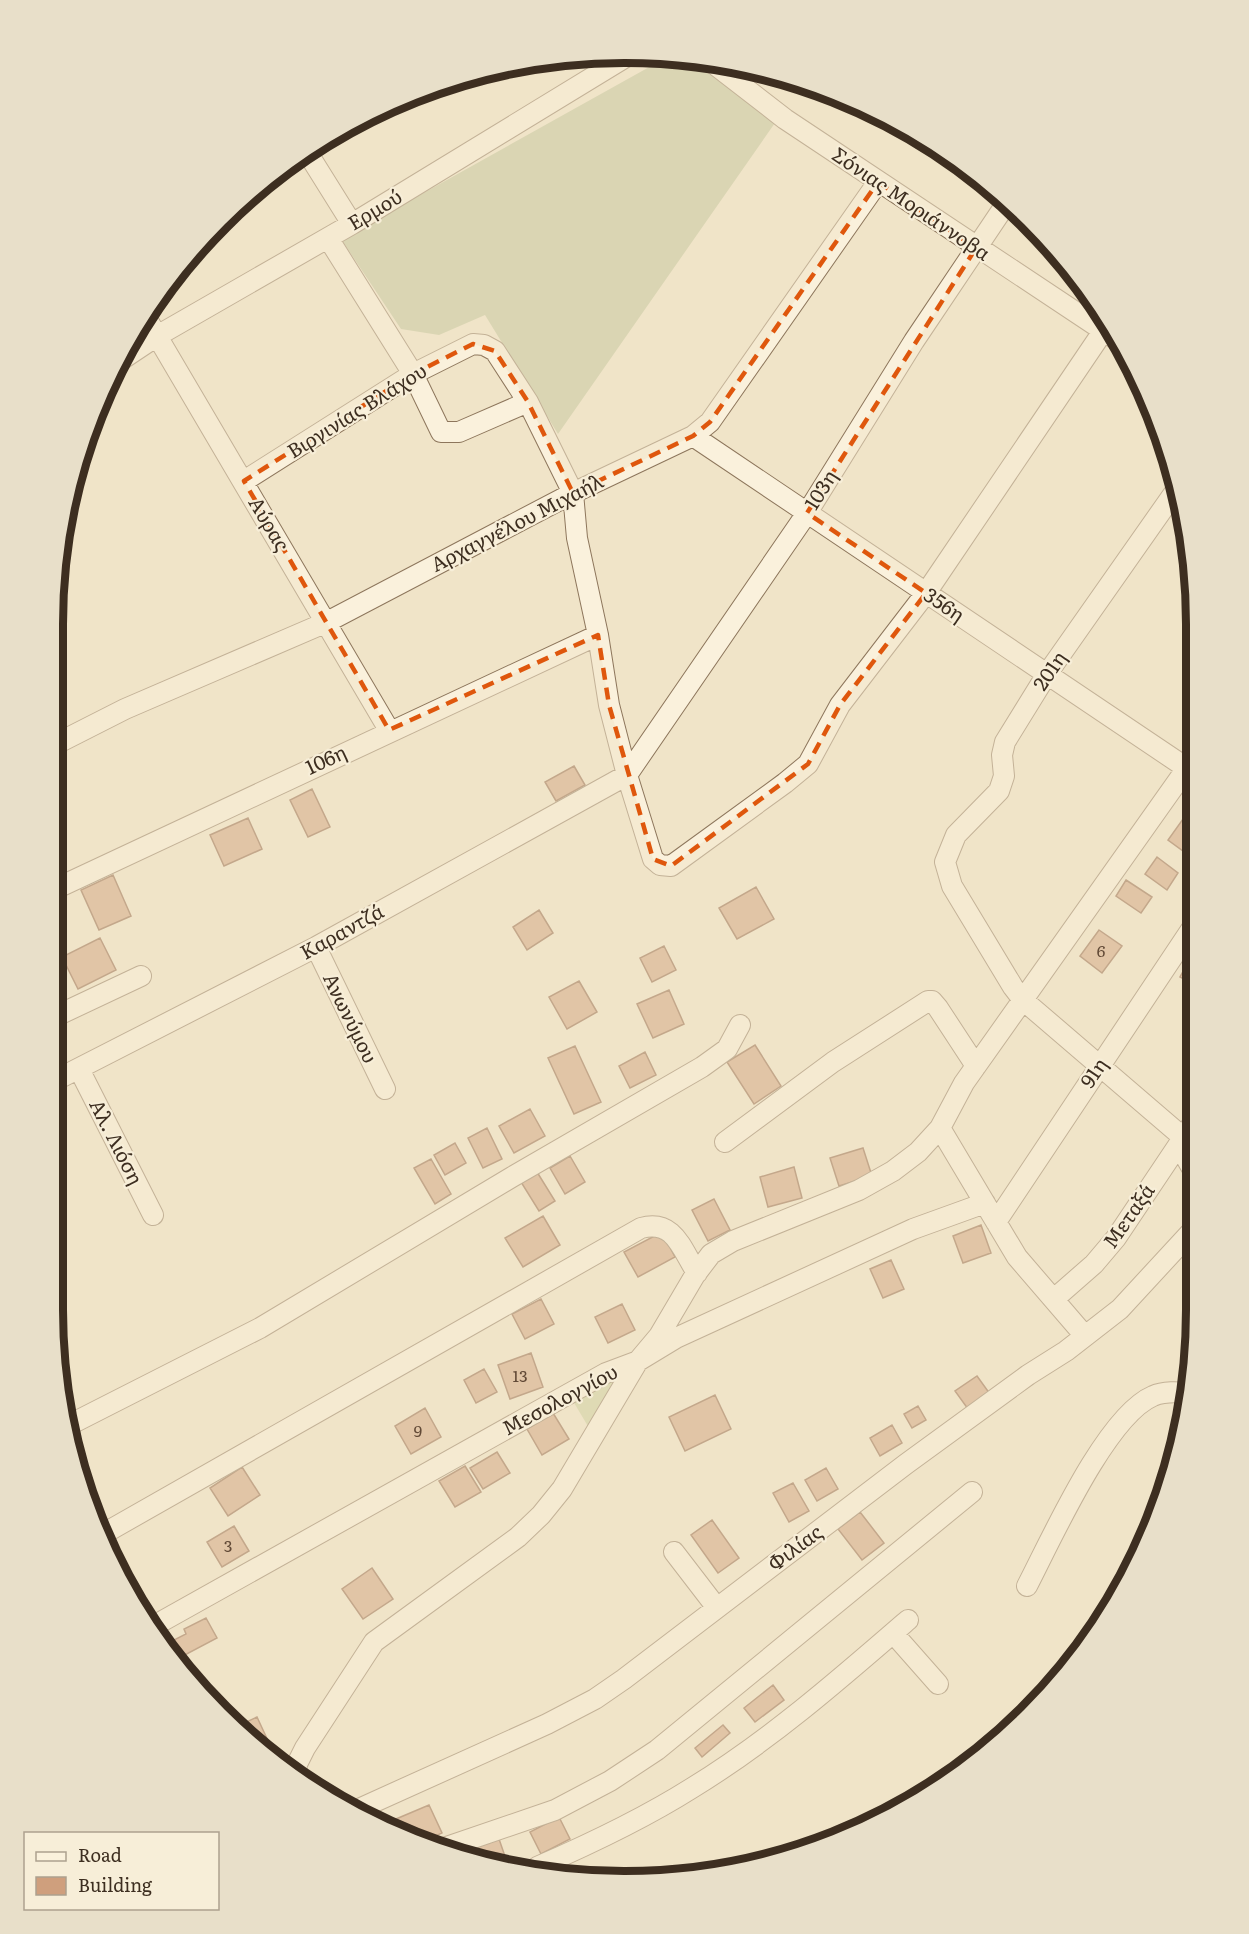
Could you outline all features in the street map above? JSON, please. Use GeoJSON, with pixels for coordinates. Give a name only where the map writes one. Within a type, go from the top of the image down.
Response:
{"type":"FeatureCollection","features":[{"type":"Feature","properties":{"kind":"street","name":"Ερμού"},"geometry":{"type":"LineString","coordinates":[[134,351],[352,224],[616,63]]}},
{"type":"Feature","properties":{"kind":"street","name":"Σόνιας Μοριάννοβα"},"geometry":{"type":"LineString","coordinates":[[725,73],[785,119],[878,182],[976,248],[1099,325]]}},
{"type":"Feature","properties":{"kind":"street"},"geometry":{"type":"LineString","coordinates":[[311,159],[352,224]]}},
{"type":"Feature","properties":{"kind":"street","name":"Αρχαγγέλου Μιχαήλ"},"geometry":{"type":"LineString","coordinates":[[63,740],[125,709],[327,622],[573,493],[693,436],[710,422],[878,182]]}},
{"type":"Feature","properties":{"kind":"street","name":"103η"},"geometry":{"type":"LineString","coordinates":[[627,775],[807,513],[914,341],[1003,209]]}},
{"type":"Feature","properties":{"kind":"street"},"geometry":{"type":"LineString","coordinates":[[328,238],[413,374],[441,432],[449,434],[528,402],[573,493],[577,538],[598,635],[609,705],[627,775],[653,859],[660,865],[671,867],[785,783],[807,764],[840,705],[926,593],[1106,337]]}},
{"type":"Feature","properties":{"kind":"street","name":"Αύρας"},"geometry":{"type":"LineString","coordinates":[[150,325],[389,730]]}},
{"type":"Feature","properties":{"kind":"street","name":"Βιργινίας Βλάχου"},"geometry":{"type":"LineString","coordinates":[[244,481],[413,374],[472,344],[484,345],[495,351],[528,402]]}},
{"type":"Feature","properties":{"kind":"street","name":"356η"},"geometry":{"type":"LineString","coordinates":[[693,436],[1186,768]]}},
{"type":"Feature","properties":{"kind":"street","name":"201η"},"geometry":{"type":"LineString","coordinates":[[1023,1000],[1004,975],[952,886],[945,862],[956,835],[999,791],[1004,776],[1002,755],[1005,742],[1047,674],[1171,497]]}},
{"type":"Feature","properties":{"kind":"street","name":"106η"},"geometry":{"type":"LineString","coordinates":[[63,885],[389,730],[598,635]]}},
{"type":"Feature","properties":{"kind":"street","name":"Καραντζά"},"geometry":{"type":"LineString","coordinates":[[63,1077],[316,947],[627,775]]}},
{"type":"Feature","properties":{"kind":"street"},"geometry":{"type":"LineString","coordinates":[[297,1765],[304,1748],[374,1642],[518,1537],[541,1515],[562,1489],[638,1361],[659,1336],[711,1254],[734,1241],[859,1190],[893,1171],[918,1152],[940,1128],[976,1066],[1186,778]]}},
{"type":"Feature","properties":{"kind":"street","name":"91η"},"geometry":{"type":"LineString","coordinates":[[996,1222],[1186,937]]}},
{"type":"Feature","properties":{"kind":"street","name":"Ανωνύμου"},"geometry":{"type":"LineString","coordinates":[[316,947],[385,1089]]}},
{"type":"Feature","properties":{"kind":"street"},"geometry":{"type":"LineString","coordinates":[[63,1013],[141,976]]}},
{"type":"Feature","properties":{"kind":"street"},"geometry":{"type":"LineString","coordinates":[[1023,1000],[1099,1066],[1186,1129]]}},
{"type":"Feature","properties":{"kind":"street"},"geometry":{"type":"LineString","coordinates":[[725,1142],[833,1062],[928,1001],[933,1001],[976,1066]]}},
{"type":"Feature","properties":{"kind":"street"},"geometry":{"type":"LineString","coordinates":[[75,1422],[260,1328],[702,1067],[727,1049],[740,1025]]}},
{"type":"Feature","properties":{"kind":"street","name":"Αλ. Λιόση"},"geometry":{"type":"LineString","coordinates":[[79,1069],[153,1215]]}},
{"type":"Feature","properties":{"kind":"street"},"geometry":{"type":"LineString","coordinates":[[940,1128],[1030,1275],[1085,1336]]}},
{"type":"Feature","properties":{"kind":"street","name":"Μεταξά"},"geometry":{"type":"LineString","coordinates":[[1054,1299],[1094,1264],[1116,1238],[1186,1135]]}},
{"type":"Feature","properties":{"kind":"street","name":"Μεσολογγίου"},"geometry":{"type":"LineString","coordinates":[[159,1623],[606,1373],[638,1361],[676,1338],[914,1229],[985,1203]]}},
{"type":"Feature","properties":{"kind":"street"},"geometry":{"type":"LineString","coordinates":[[109,1531],[641,1228],[656,1224],[666,1228],[697,1273]]}},
{"type":"Feature","properties":{"kind":"street","name":"Φιλίας"},"geometry":{"type":"LineString","coordinates":[[364,1807],[519,1737],[595,1699],[906,1464],[1120,1309],[1186,1238]]}},
{"type":"Feature","properties":{"kind":"street"},"geometry":{"type":"LineString","coordinates":[[1027,1586],[1108,1440],[1136,1406],[1154,1395],[1179,1392]]}},
{"type":"Feature","properties":{"kind":"street"},"geometry":{"type":"LineString","coordinates":[[455,1844],[555,1810],[610,1781],[642,1760],[972,1492]]}},
{"type":"Feature","properties":{"kind":"street"},"geometry":{"type":"LineString","coordinates":[[674,1552],[717,1608]]}},
{"type":"Feature","properties":{"kind":"street"},"geometry":{"type":"LineString","coordinates":[[542,1865],[639,1819],[693,1788],[809,1702],[908,1620]]}},
{"type":"Feature","properties":{"kind":"street"},"geometry":{"type":"LineString","coordinates":[[893,1633],[938,1684]]}},
{"type":"Feature","properties":{"kind":"highlighted area"},"geometry":{"type":"Polygon","coordinates":[[[878,182],[976,248],[807,513],[926,593],[840,705],[808,764],[671,866],[653,859],[609,705],[598,635],[389,730],[244,481],[413,374],[473,344],[495,351],[528,402],[573,493],[693,436],[710,422],[878,182]]]}},
{"type":"Feature","properties":{"kind":"green space"},"geometry":{"type":"Polygon","coordinates":[[[655,64],[701,68],[777,120],[558,434],[485,315],[439,335],[401,329],[341,239],[655,64]]]}},
{"type":"Feature","properties":{"kind":"green space"},"geometry":{"type":"Polygon","coordinates":[[[620,1375],[589,1428],[573,1401],[620,1375]]]}},
{"type":"Feature","properties":{"kind":"building"},"geometry":{"type":"Polygon","coordinates":[[[574,766],[585,785],[556,801],[545,782],[574,766]]]}},
{"type":"Feature","properties":{"kind":"building"},"geometry":{"type":"Polygon","coordinates":[[[312,789],[330,827],[308,837],[290,800],[312,789]]]}},
{"type":"Feature","properties":{"kind":"building"},"geometry":{"type":"Polygon","coordinates":[[[248,818],[262,849],[224,866],[210,835],[248,818]]]}},
{"type":"Feature","properties":{"kind":"building"},"geometry":{"type":"Polygon","coordinates":[[[1183,819],[1186,821],[1186,853],[1168,840],[1183,819]]]}},
{"type":"Feature","properties":{"kind":"building"},"geometry":{"type":"Polygon","coordinates":[[[1157,857],[1178,873],[1167,890],[1145,874],[1157,857]]]}},
{"type":"Feature","properties":{"kind":"building"},"geometry":{"type":"Polygon","coordinates":[[[113,875],[131,916],[99,930],[81,890],[113,875]]]}},
{"type":"Feature","properties":{"kind":"building"},"geometry":{"type":"Polygon","coordinates":[[[1126,880],[1152,897],[1141,913],[1116,896],[1126,880]]]}},
{"type":"Feature","properties":{"kind":"building"},"geometry":{"type":"Polygon","coordinates":[[[756,887],[774,919],[737,939],[719,908],[756,887]]]}},
{"type":"Feature","properties":{"kind":"building"},"geometry":{"type":"Polygon","coordinates":[[[539,910],[553,933],[527,950],[513,927],[539,910]]]}},
{"type":"Feature","properties":{"kind":"building"},"geometry":{"type":"Polygon","coordinates":[[[1099,930],[1122,946],[1102,973],[1080,956],[1099,930]]]}},
{"type":"Feature","properties":{"kind":"building"},"geometry":{"type":"Polygon","coordinates":[[[100,938],[116,970],[78,989],[63,956],[100,938]]]}},
{"type":"Feature","properties":{"kind":"building"},"geometry":{"type":"Polygon","coordinates":[[[664,946],[676,970],[652,982],[640,958],[664,946]]]}},
{"type":"Feature","properties":{"kind":"building"},"geometry":{"type":"Polygon","coordinates":[[[1186,966],[1186,980],[1180,977],[1186,966]]]}},
{"type":"Feature","properties":{"kind":"building"},"geometry":{"type":"Polygon","coordinates":[[[579,981],[597,1012],[567,1029],[549,997],[579,981]]]}},
{"type":"Feature","properties":{"kind":"building"},"geometry":{"type":"Polygon","coordinates":[[[669,990],[684,1024],[653,1038],[637,1004],[669,990]]]}},
{"type":"Feature","properties":{"kind":"building"},"geometry":{"type":"Polygon","coordinates":[[[755,1045],[781,1086],[754,1104],[727,1062],[755,1045]]]}},
{"type":"Feature","properties":{"kind":"building"},"geometry":{"type":"Polygon","coordinates":[[[575,1046],[601,1102],[574,1114],[548,1058],[575,1046]]]}},
{"type":"Feature","properties":{"kind":"building"},"geometry":{"type":"Polygon","coordinates":[[[645,1052],[656,1075],[630,1088],[619,1066],[645,1052]]]}},
{"type":"Feature","properties":{"kind":"building"},"geometry":{"type":"Polygon","coordinates":[[[530,1109],[545,1136],[514,1153],[499,1126],[530,1109]]]}},
{"type":"Feature","properties":{"kind":"building"},"geometry":{"type":"Polygon","coordinates":[[[487,1128],[502,1159],[483,1168],[468,1138],[487,1128]]]}},
{"type":"Feature","properties":{"kind":"building"},"geometry":{"type":"Polygon","coordinates":[[[455,1143],[466,1163],[445,1175],[434,1155],[455,1143]]]}},
{"type":"Feature","properties":{"kind":"building"},"geometry":{"type":"Polygon","coordinates":[[[863,1148],[872,1176],[839,1186],[830,1158],[863,1148]]]}},
{"type":"Feature","properties":{"kind":"building"},"geometry":{"type":"Polygon","coordinates":[[[570,1156],[585,1182],[565,1194],[550,1168],[570,1156]]]}},
{"type":"Feature","properties":{"kind":"building"},"geometry":{"type":"Polygon","coordinates":[[[431,1159],[451,1194],[435,1204],[414,1168],[431,1159]]]}},
{"type":"Feature","properties":{"kind":"building"},"geometry":{"type":"Polygon","coordinates":[[[794,1167],[802,1198],[768,1207],[760,1177],[794,1167]]]}},
{"type":"Feature","properties":{"kind":"building"},"geometry":{"type":"Polygon","coordinates":[[[537,1172],[555,1201],[539,1211],[521,1182],[537,1172]]]}},
{"type":"Feature","properties":{"kind":"building"},"geometry":{"type":"Polygon","coordinates":[[[714,1199],[730,1230],[708,1241],[692,1210],[714,1199]]]}},
{"type":"Feature","properties":{"kind":"building"},"geometry":{"type":"Polygon","coordinates":[[[543,1216],[560,1245],[523,1267],[505,1238],[543,1216]]]}},
{"type":"Feature","properties":{"kind":"building"},"geometry":{"type":"Polygon","coordinates":[[[981,1225],[991,1253],[963,1263],[953,1236],[981,1225]]]}},
{"type":"Feature","properties":{"kind":"building"},"geometry":{"type":"Polygon","coordinates":[[[662,1232],[675,1257],[638,1277],[624,1252],[662,1232]]]}},
{"type":"Feature","properties":{"kind":"building"},"geometry":{"type":"Polygon","coordinates":[[[891,1260],[904,1289],[883,1298],[870,1269],[891,1260]]]}},
{"type":"Feature","properties":{"kind":"building"},"geometry":{"type":"Polygon","coordinates":[[[541,1299],[554,1324],[525,1339],[512,1314],[541,1299]]]}},
{"type":"Feature","properties":{"kind":"building"},"geometry":{"type":"Polygon","coordinates":[[[622,1304],[635,1330],[608,1343],[595,1317],[622,1304]]]}},
{"type":"Feature","properties":{"kind":"building"},"geometry":{"type":"Polygon","coordinates":[[[531,1353],[543,1387],[510,1399],[498,1365],[531,1353]]]}},
{"type":"Feature","properties":{"kind":"building"},"geometry":{"type":"Polygon","coordinates":[[[484,1369],[497,1392],[476,1403],[464,1380],[484,1369]]]}},
{"type":"Feature","properties":{"kind":"building"},"geometry":{"type":"Polygon","coordinates":[[[977,1376],[990,1394],[968,1409],[955,1391],[977,1376]]]}},
{"type":"Feature","properties":{"kind":"building"},"geometry":{"type":"Polygon","coordinates":[[[715,1395],[731,1429],[685,1451],[669,1417],[715,1395]]]}},
{"type":"Feature","properties":{"kind":"building"},"geometry":{"type":"Polygon","coordinates":[[[918,1406],[926,1420],[912,1428],[904,1414],[918,1406]]]}},
{"type":"Feature","properties":{"kind":"building"},"geometry":{"type":"Polygon","coordinates":[[[425,1408],[441,1437],[411,1454],[395,1426],[425,1408]]]}},
{"type":"Feature","properties":{"kind":"building"},"geometry":{"type":"Polygon","coordinates":[[[553,1413],[569,1439],[542,1455],[527,1429],[553,1413]]]}},
{"type":"Feature","properties":{"kind":"building"},"geometry":{"type":"Polygon","coordinates":[[[892,1425],[902,1443],[880,1456],[870,1438],[892,1425]]]}},
{"type":"Feature","properties":{"kind":"building"},"geometry":{"type":"Polygon","coordinates":[[[497,1452],[510,1473],[483,1489],[470,1468],[497,1452]]]}},
{"type":"Feature","properties":{"kind":"building"},"geometry":{"type":"Polygon","coordinates":[[[465,1466],[481,1492],[455,1507],[439,1481],[465,1466]]]}},
{"type":"Feature","properties":{"kind":"building"},"geometry":{"type":"Polygon","coordinates":[[[242,1467],[260,1495],[228,1516],[210,1488],[242,1467]]]}},
{"type":"Feature","properties":{"kind":"building"},"geometry":{"type":"Polygon","coordinates":[[[826,1468],[838,1489],[817,1501],[805,1480],[826,1468]]]}},
{"type":"Feature","properties":{"kind":"building"},"geometry":{"type":"Polygon","coordinates":[[[793,1483],[809,1511],[789,1522],[773,1493],[793,1483]]]}},
{"type":"Feature","properties":{"kind":"building"},"geometry":{"type":"Polygon","coordinates":[[[860,1512],[884,1543],[862,1560],[838,1529],[860,1512]]]}},
{"type":"Feature","properties":{"kind":"building"},"geometry":{"type":"Polygon","coordinates":[[[712,1520],[739,1558],[718,1573],[691,1535],[712,1520]]]}},
{"type":"Feature","properties":{"kind":"building"},"geometry":{"type":"Polygon","coordinates":[[[234,1526],[249,1551],[222,1567],[207,1542],[234,1526]]]}},
{"type":"Feature","properties":{"kind":"building"},"geometry":{"type":"Polygon","coordinates":[[[372,1568],[393,1599],[363,1619],[342,1589],[372,1568]]]}},
{"type":"Feature","properties":{"kind":"building"},"geometry":{"type":"Polygon","coordinates":[[[206,1618],[217,1638],[183,1656],[172,1641],[186,1634],[184,1629],[206,1618]]]}},
{"type":"Feature","properties":{"kind":"building"},"geometry":{"type":"Polygon","coordinates":[[[773,1685],[784,1700],[755,1722],[744,1708],[773,1685]]]}},
{"type":"Feature","properties":{"kind":"building"},"geometry":{"type":"Polygon","coordinates":[[[257,1717],[270,1745],[254,1732],[244,1723],[257,1717]]]}},
{"type":"Feature","properties":{"kind":"building"},"geometry":{"type":"Polygon","coordinates":[[[723,1725],[730,1733],[702,1757],[695,1748],[723,1725]]]}},
{"type":"Feature","properties":{"kind":"building"},"geometry":{"type":"Polygon","coordinates":[[[429,1805],[442,1833],[434,1837],[398,1823],[396,1819],[429,1805]]]}},
{"type":"Feature","properties":{"kind":"building"},"geometry":{"type":"Polygon","coordinates":[[[559,1817],[570,1839],[541,1854],[530,1832],[559,1817]]]}},
{"type":"Feature","properties":{"kind":"building"},"geometry":{"type":"Polygon","coordinates":[[[499,1839],[506,1858],[479,1852],[471,1849],[499,1839]]]}}]}
